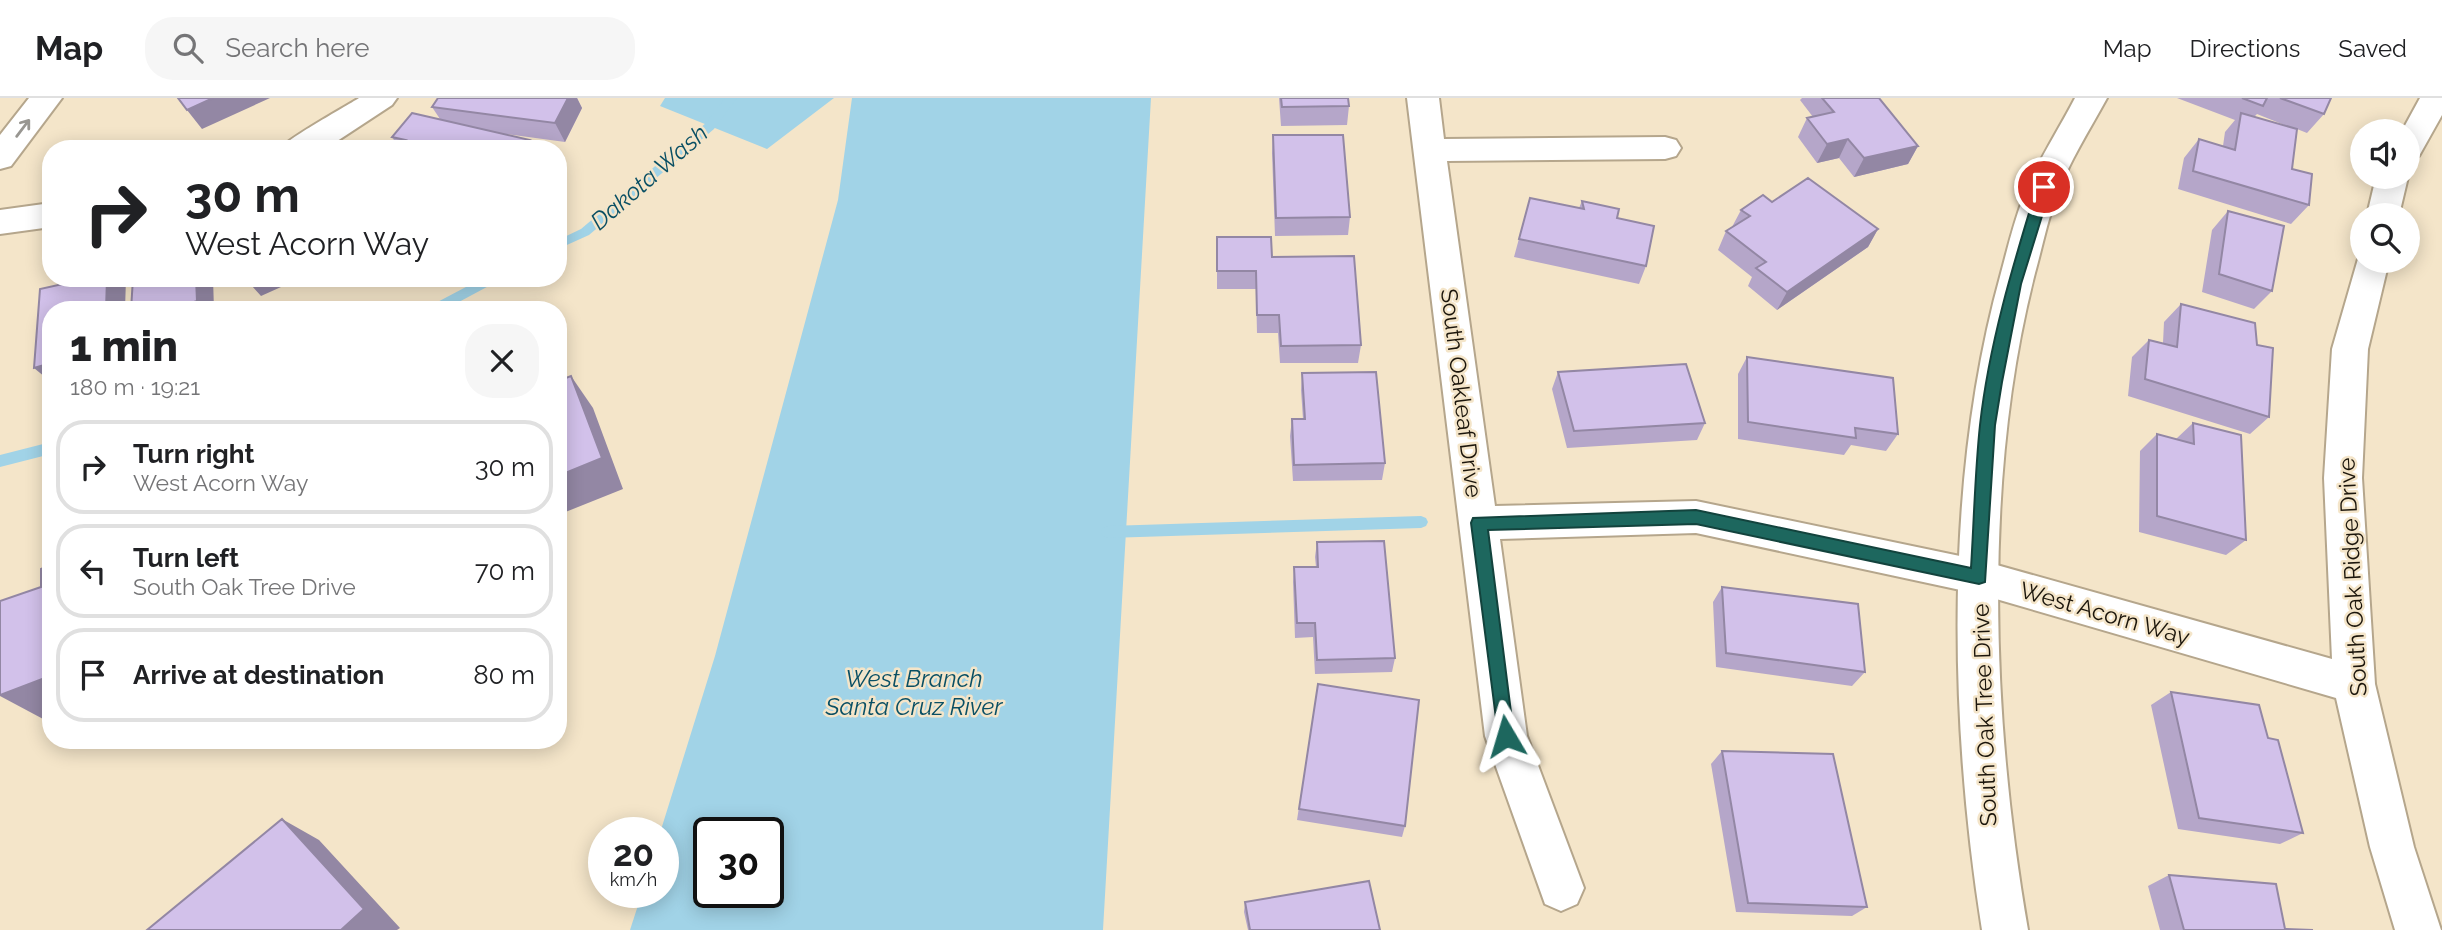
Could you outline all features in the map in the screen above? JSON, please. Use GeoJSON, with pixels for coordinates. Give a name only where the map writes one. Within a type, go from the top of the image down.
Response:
{"type":"FeatureCollection","features":[{"type":"Feature","properties":{"kind":"street"},"geometry":{"type":"LineString","coordinates":[[0,158],[46,98]]}},
{"type":"Feature","properties":{"kind":"street"},"geometry":{"type":"LineString","coordinates":[[315,140],[381,98]]}},
{"type":"Feature","properties":{"kind":"street","name":"South Oakleaf Drive"},"geometry":{"type":"LineString","coordinates":[[1423,98],[1506,736],[1561,888]]}},
{"type":"Feature","properties":{"kind":"street","name":"South Oak Tree Drive"},"geometry":{"type":"LineString","coordinates":[[2004,930],[1991,856],[1983,768],[1979,577],[1988,425],[2008,309],[2044,187],[2091,98]]}},
{"type":"Feature","properties":{"kind":"street"},"geometry":{"type":"LineString","coordinates":[[2420,127],[2436,98]]}},
{"type":"Feature","properties":{"kind":"street"},"geometry":{"type":"LineString","coordinates":[[1430,150],[1665,148]]}},
{"type":"Feature","properties":{"kind":"street"},"geometry":{"type":"LineString","coordinates":[[0,222],[42,216]]}},
{"type":"Feature","properties":{"kind":"street","name":"South Oak Ridge Drive"},"geometry":{"type":"LineString","coordinates":[[2369,273],[2350,349],[2343,478],[2354,684],[2392,847],[2418,930]]}},
{"type":"Feature","properties":{"kind":"street","name":"West Acorn Way"},"geometry":{"type":"LineString","coordinates":[[1479,523],[1696,517],[1979,577],[2354,684]]}},
{"type":"Feature","properties":{"kind":"water"},"geometry":{"type":"Polygon","coordinates":[[[665,98],[834,98],[767,149],[660,106],[665,98]]]}},
{"type":"Feature","properties":{"kind":"water","name":"West Branch Santa Cruz River"},"geometry":{"type":"Polygon","coordinates":[[[852,98],[1151,98],[1103,930],[630,930],[637,908],[679,908],[679,817],[665,817],[715,656],[838,200],[852,98]]]}},
{"type":"Feature","properties":{"kind":"building"},"geometry":{"type":"Polygon","coordinates":[[[178,98],[213,98],[187,110],[178,98]]]}},
{"type":"Feature","properties":{"kind":"building"},"geometry":{"type":"Polygon","coordinates":[[[438,98],[568,98],[555,123],[432,107],[438,98]]]}},
{"type":"Feature","properties":{"kind":"building"},"geometry":{"type":"Polygon","coordinates":[[[1281,98],[1348,98],[1349,106],[1282,107],[1281,98]]]}},
{"type":"Feature","properties":{"kind":"building"},"geometry":{"type":"Polygon","coordinates":[[[1822,98],[1879,98],[1918,146],[1864,158],[1848,139],[1827,144],[1807,118],[1834,112],[1822,98]]]}},
{"type":"Feature","properties":{"kind":"building"},"geometry":{"type":"Polygon","coordinates":[[[2242,98],[2267,98],[2263,106],[2242,98]]]}},
{"type":"Feature","properties":{"kind":"building"},"geometry":{"type":"Polygon","coordinates":[[[2280,98],[2331,98],[2324,114],[2280,98]]]}},
{"type":"Feature","properties":{"kind":"building"},"geometry":{"type":"Polygon","coordinates":[[[412,113],[530,140],[406,140],[392,137],[412,113]]]}},
{"type":"Feature","properties":{"kind":"building"},"geometry":{"type":"Polygon","coordinates":[[[2241,113],[2297,129],[2292,169],[2312,174],[2309,205],[2193,171],[2199,139],[2235,150],[2241,113]]]}},
{"type":"Feature","properties":{"kind":"building"},"geometry":{"type":"Polygon","coordinates":[[[1273,135],[1343,135],[1350,217],[1276,218],[1273,135]]]}},
{"type":"Feature","properties":{"kind":"building"},"geometry":{"type":"Polygon","coordinates":[[[1808,178],[1878,229],[1787,292],[1756,268],[1766,262],[1726,231],[1750,216],[1741,210],[1763,195],[1772,202],[1808,178]]]}},
{"type":"Feature","properties":{"kind":"building"},"geometry":{"type":"Polygon","coordinates":[[[1530,198],[1584,209],[1582,201],[1619,209],[1617,218],[1654,226],[1646,266],[1519,239],[1530,198]]]}},
{"type":"Feature","properties":{"kind":"building"},"geometry":{"type":"Polygon","coordinates":[[[2228,211],[2284,226],[2272,291],[2219,274],[2228,211]]]}},
{"type":"Feature","properties":{"kind":"building"},"geometry":{"type":"Polygon","coordinates":[[[1217,237],[1271,237],[1272,257],[1354,256],[1361,345],[1281,346],[1279,315],[1257,315],[1256,271],[1217,271],[1217,237]]]}},
{"type":"Feature","properties":{"kind":"building"},"geometry":{"type":"Polygon","coordinates":[[[107,287],[106,301],[42,301],[42,366],[34,368],[40,289],[107,287]]]}},
{"type":"Feature","properties":{"kind":"building"},"geometry":{"type":"Polygon","coordinates":[[[132,287],[196,287],[197,301],[132,301],[132,287]]]}},
{"type":"Feature","properties":{"kind":"building"},"geometry":{"type":"Polygon","coordinates":[[[2181,304],[2255,323],[2257,345],[2273,348],[2269,417],[2145,379],[2149,340],[2177,347],[2181,304]]]}},
{"type":"Feature","properties":{"kind":"building"},"geometry":{"type":"Polygon","coordinates":[[[1747,357],[1893,378],[1898,434],[1855,428],[1856,438],[1748,422],[1747,357]]]}},
{"type":"Feature","properties":{"kind":"building"},"geometry":{"type":"Polygon","coordinates":[[[1686,364],[1705,423],[1574,431],[1558,372],[1686,364]]]}},
{"type":"Feature","properties":{"kind":"building"},"geometry":{"type":"Polygon","coordinates":[[[1376,372],[1385,463],[1294,465],[1292,419],[1305,419],[1302,373],[1376,372]]]}},
{"type":"Feature","properties":{"kind":"building"},"geometry":{"type":"Polygon","coordinates":[[[571,376],[602,458],[567,472],[567,378],[571,376]]]}},
{"type":"Feature","properties":{"kind":"building"},"geometry":{"type":"Polygon","coordinates":[[[2193,423],[2241,435],[2246,540],[2157,516],[2157,434],[2194,444],[2193,423]]]}},
{"type":"Feature","properties":{"kind":"building"},"geometry":{"type":"Polygon","coordinates":[[[1384,541],[1395,658],[1317,660],[1315,623],[1297,623],[1294,567],[1318,567],[1317,542],[1384,541]]]}},
{"type":"Feature","properties":{"kind":"building"},"geometry":{"type":"Polygon","coordinates":[[[41,569],[42,679],[0,695],[0,601],[41,587],[41,569]]]}},
{"type":"Feature","properties":{"kind":"building"},"geometry":{"type":"Polygon","coordinates":[[[1722,587],[1858,604],[1865,672],[1726,653],[1722,587]]]}},
{"type":"Feature","properties":{"kind":"building"},"geometry":{"type":"Polygon","coordinates":[[[1318,684],[1419,700],[1405,826],[1299,809],[1318,684]]]}},
{"type":"Feature","properties":{"kind":"building"},"geometry":{"type":"Polygon","coordinates":[[[2171,692],[2259,705],[2268,738],[2278,740],[2303,833],[2199,818],[2171,692]]]}},
{"type":"Feature","properties":{"kind":"building"},"geometry":{"type":"Polygon","coordinates":[[[1722,751],[1833,754],[1867,907],[1748,903],[1722,751]]]}},
{"type":"Feature","properties":{"kind":"building"},"geometry":{"type":"Polygon","coordinates":[[[282,819],[364,909],[341,930],[147,930],[282,819]]]}},
{"type":"Feature","properties":{"kind":"building"},"geometry":{"type":"Polygon","coordinates":[[[2169,875],[2276,884],[2285,929],[2313,930],[2184,930],[2169,875]]]}},
{"type":"Feature","properties":{"kind":"building"},"geometry":{"type":"Polygon","coordinates":[[[1369,881],[1380,930],[1250,930],[1245,902],[1369,881]]]}},
{"type":"Feature","properties":{"kind":"waterway","name":"Dakota Wash"},"geometry":{"type":"LineString","coordinates":[[567,241],[585,232],[710,126],[731,98]]}},
{"type":"Feature","properties":{"kind":"waterway","name":"Dakota Wash"},"geometry":{"type":"LineString","coordinates":[[449,301],[477,287]]}},
{"type":"Feature","properties":{"kind":"waterway","name":"Dakota Wash"},"geometry":{"type":"LineString","coordinates":[[0,461],[42,450]]}},
{"type":"Feature","properties":{"kind":"waterway"},"geometry":{"type":"LineString","coordinates":[[1108,532],[1421,522]]}},
{"type":"Feature","properties":{"kind":"route"},"geometry":{"type":"LineString","coordinates":[[1506,736],[1479,523],[1696,517],[1979,577],[1984,472],[1994,382],[2014,284],[2044,187]]}}]}
